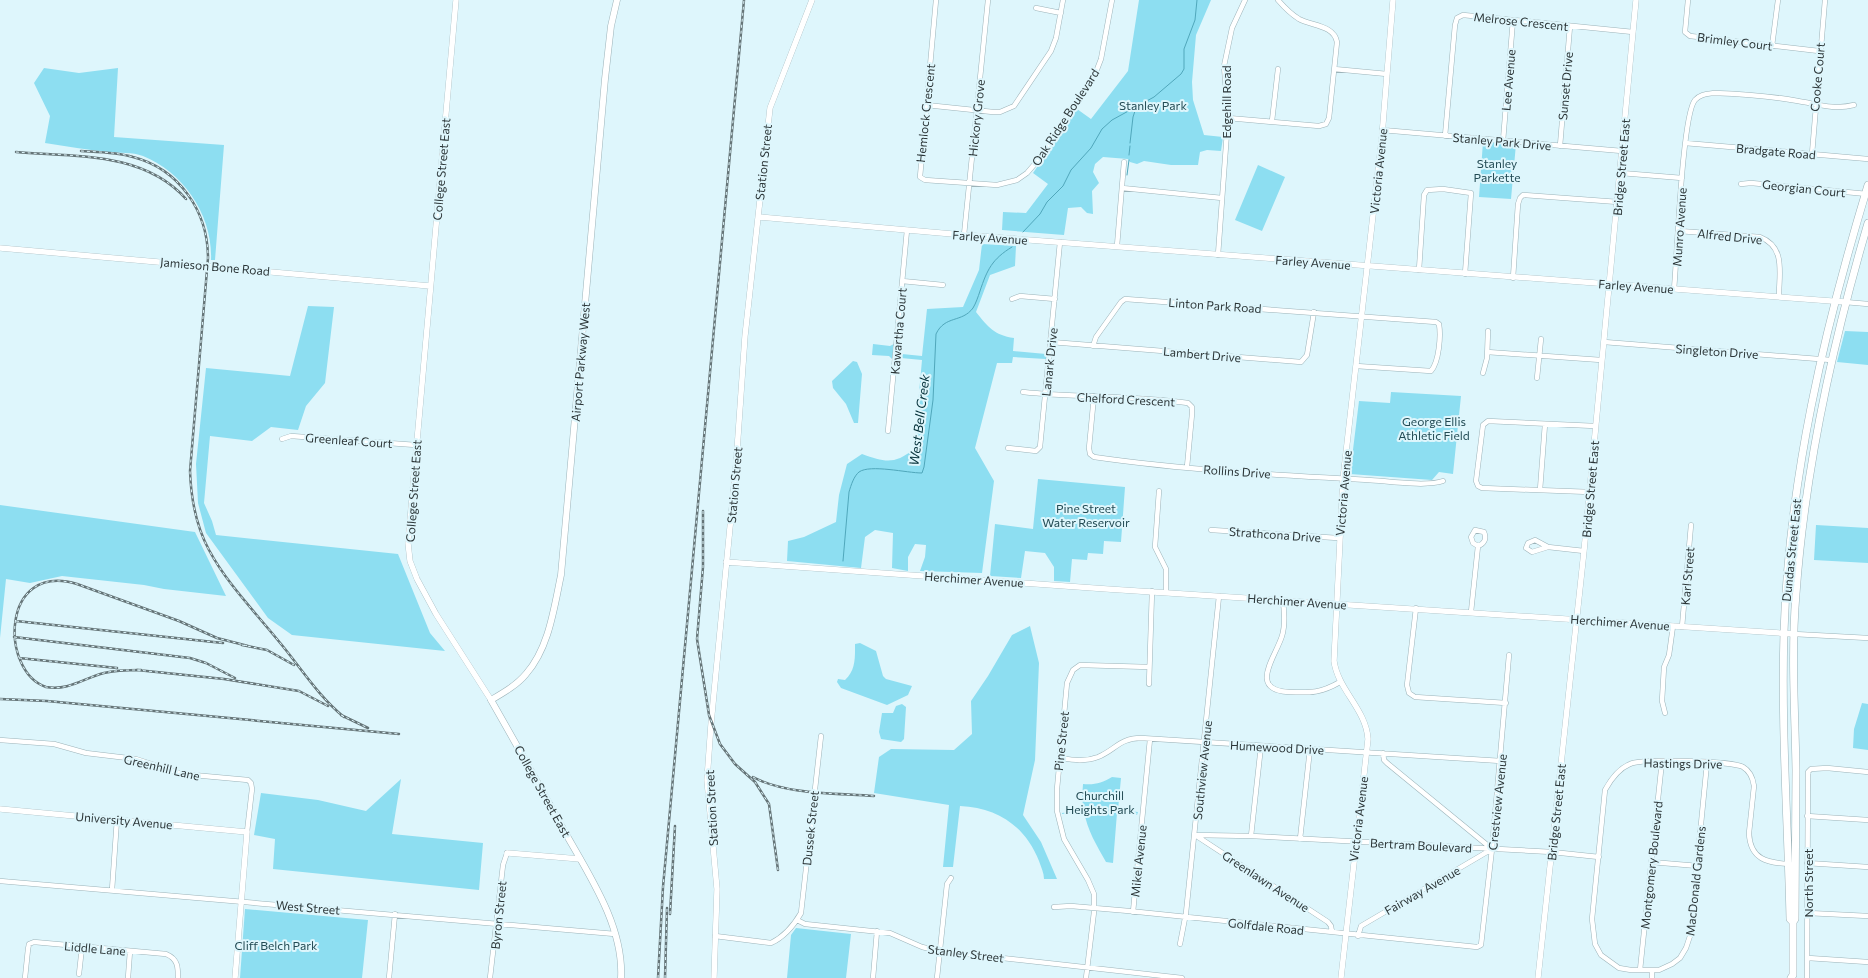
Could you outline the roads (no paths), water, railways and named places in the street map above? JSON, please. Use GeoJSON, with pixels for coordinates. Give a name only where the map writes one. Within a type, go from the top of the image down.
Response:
{"type":"FeatureCollection","features":[{"type":"Feature","properties":{"kind":"main road","name":"Airport Parkway West"},"geometry":{"type":"LineString","coordinates":[[491,700],[526,675],[535,661],[552,616],[561,575],[605,79],[611,26],[617,0]]}},
{"type":"Feature","properties":{"kind":"main road","name":"Dundas Street East"},"geometry":{"type":"LineString","coordinates":[[1792,864],[1784,633],[1792,536],[1804,442],[1821,360],[1843,274],[1867,194],[1868,185]]}},
{"type":"Feature","properties":{"kind":"main road","name":"Dundas Street East"},"geometry":{"type":"LineString","coordinates":[[1793,977],[1793,922],[1790,919],[1796,770],[1793,674],[1796,586],[1806,498],[1818,421],[1845,302],[1868,223]]}},
{"type":"Feature","properties":{"kind":"main road"},"geometry":{"type":"LineString","coordinates":[[1843,274],[1852,276]]}},
{"type":"Feature","properties":{"kind":"main road"},"geometry":{"type":"LineString","coordinates":[[1787,588],[1790,598],[1790,628],[1794,634]]}},
{"type":"Feature","properties":{"kind":"main road"},"geometry":{"type":"LineString","coordinates":[[1784,633],[1788,641],[1790,665],[1793,674]]}},
{"type":"Feature","properties":{"kind":"main road","name":"College Street East"},"geometry":{"type":"LineString","coordinates":[[491,700],[580,859],[605,908],[616,934],[620,951],[621,978]]}},
{"type":"Feature","properties":{"kind":"street","name":"College Street East"},"geometry":{"type":"LineString","coordinates":[[456,0],[408,543],[410,561],[417,579],[436,614],[491,700]]}},
{"type":"Feature","properties":{"kind":"street","name":"Station Street"},"geometry":{"type":"LineString","coordinates":[[714,978],[717,889],[707,780],[736,465],[745,336],[770,108],[812,0]]}},
{"type":"Feature","properties":{"kind":"street","name":"Hemlock Crescent"},"geometry":{"type":"LineString","coordinates":[[936,0],[920,177],[925,180],[969,183]]}},
{"type":"Feature","properties":{"kind":"street","name":"Hickory Grove"},"geometry":{"type":"LineString","coordinates":[[964,235],[988,0]]}},
{"type":"Feature","properties":{"kind":"street"},"geometry":{"type":"LineString","coordinates":[[926,105],[1000,112],[1014,106],[1051,51],[1056,38],[1063,0]]}},
{"type":"Feature","properties":{"kind":"street","name":"Oak Ridge Boulevard"},"geometry":{"type":"LineString","coordinates":[[969,183],[985,185],[1007,184],[1017,180],[1027,173],[1039,159],[1096,72],[1101,59],[1112,0]]}},
{"type":"Feature","properties":{"kind":"street","name":"Edgehill Road"},"geometry":{"type":"LineString","coordinates":[[1218,255],[1228,118],[1224,66],[1232,28],[1245,0]]}},
{"type":"Feature","properties":{"kind":"street"},"geometry":{"type":"LineString","coordinates":[[1228,118],[1319,126],[1326,124],[1329,118],[1337,42],[1335,34],[1330,30],[1298,18],[1278,0]]}},
{"type":"Feature","properties":{"kind":"street","name":"Victoria Avenue"},"geometry":{"type":"LineString","coordinates":[[1341,978],[1367,733],[1363,718],[1340,682],[1336,673],[1334,661],[1338,538],[1343,479],[1382,130],[1393,0]]}},
{"type":"Feature","properties":{"kind":"street","name":"Bridge Street East"},"geometry":{"type":"LineString","coordinates":[[1538,978],[1590,492],[1636,0]]}},
{"type":"Feature","properties":{"kind":"street","name":"Brimley Court"},"geometry":{"type":"LineString","coordinates":[[1688,0],[1685,32],[1687,35],[1819,51]]}},
{"type":"Feature","properties":{"kind":"street"},"geometry":{"type":"LineString","coordinates":[[1772,46],[1778,0]]}},
{"type":"Feature","properties":{"kind":"street","name":"Cooke Court"},"geometry":{"type":"LineString","coordinates":[[1812,154],[1819,51],[1825,0]]}},
{"type":"Feature","properties":{"kind":"street"},"geometry":{"type":"LineString","coordinates":[[1036,8],[1061,13]]}},
{"type":"Feature","properties":{"kind":"street","name":"Melrose Crescent"},"geometry":{"type":"LineString","coordinates":[[1445,136],[1455,25],[1457,18],[1463,15],[1633,32]]}},
{"type":"Feature","properties":{"kind":"street","name":"Lee Avenue"},"geometry":{"type":"LineString","coordinates":[[1503,140],[1513,20]]}},
{"type":"Feature","properties":{"kind":"street","name":"Sunset Drive"},"geometry":{"type":"LineString","coordinates":[[1560,146],[1570,26]]}},
{"type":"Feature","properties":{"kind":"street"},"geometry":{"type":"LineString","coordinates":[[1272,121],[1278,69]]}},
{"type":"Feature","properties":{"kind":"street"},"geometry":{"type":"LineString","coordinates":[[1334,69],[1387,74]]}},
{"type":"Feature","properties":{"kind":"street"},"geometry":{"type":"LineString","coordinates":[[1682,178],[1690,109],[1695,100],[1703,94],[1726,94],[1798,101],[1840,108],[1854,105]]}},
{"type":"Feature","properties":{"kind":"street","name":"Stanley Park Drive"},"geometry":{"type":"LineString","coordinates":[[1382,130],[1622,151]]}},
{"type":"Feature","properties":{"kind":"street","name":"Bradgate Road"},"geometry":{"type":"LineString","coordinates":[[1685,144],[1868,159]]}},
{"type":"Feature","properties":{"kind":"street"},"geometry":{"type":"LineString","coordinates":[[1117,246],[1124,162]]}},
{"type":"Feature","properties":{"kind":"street","name":"Munro Avenue"},"geometry":{"type":"LineString","coordinates":[[1621,173],[1682,178],[1674,289]]}},
{"type":"Feature","properties":{"kind":"street","name":"Georgian Court"},"geometry":{"type":"LineString","coordinates":[[1741,184],[1751,183],[1867,194]]}},
{"type":"Feature","properties":{"kind":"street"},"geometry":{"type":"LineString","coordinates":[[1122,188],[1222,198]]}},
{"type":"Feature","properties":{"kind":"street"},"geometry":{"type":"LineString","coordinates":[[1419,270],[1424,195],[1428,190],[1443,188],[1471,193],[1465,274]]}},
{"type":"Feature","properties":{"kind":"street"},"geometry":{"type":"LineString","coordinates":[[1513,278],[1518,204],[1520,198],[1524,196],[1618,202]]}},
{"type":"Feature","properties":{"kind":"street","name":"Farley Avenue"},"geometry":{"type":"LineString","coordinates":[[758,217],[1218,255],[1513,278],[1779,296],[1868,304]]}},
{"type":"Feature","properties":{"kind":"street","name":"Kawartha Court"},"geometry":{"type":"LineString","coordinates":[[888,431],[907,230]]}},
{"type":"Feature","properties":{"kind":"street","name":"Alfred Drive"},"geometry":{"type":"LineString","coordinates":[[1679,232],[1760,237],[1768,240],[1775,246],[1779,255],[1779,296]]}},
{"type":"Feature","properties":{"kind":"street","name":"Lanark Drive"},"geometry":{"type":"LineString","coordinates":[[1008,448],[1039,450],[1060,242]]}},
{"type":"Feature","properties":{"kind":"street","name":"Jamieson Bone Road"},"geometry":{"type":"LineString","coordinates":[[0,248],[430,286]]}},
{"type":"Feature","properties":{"kind":"street"},"geometry":{"type":"LineString","coordinates":[[902,281],[944,285]]}},
{"type":"Feature","properties":{"kind":"street"},"geometry":{"type":"LineString","coordinates":[[1012,300],[1020,296],[1055,299]]}},
{"type":"Feature","properties":{"kind":"street","name":"Linton Park Road"},"geometry":{"type":"LineString","coordinates":[[1094,346],[1096,337],[1121,302],[1125,299],[1436,322],[1440,328],[1438,349],[1434,367],[1431,371],[1356,366]]}},
{"type":"Feature","properties":{"kind":"street","name":"Lambert Drive"},"geometry":{"type":"LineString","coordinates":[[1051,342],[1301,362],[1307,355],[1314,312]]}},
{"type":"Feature","properties":{"kind":"street"},"geometry":{"type":"LineString","coordinates":[[1483,373],[1487,352],[1488,331]]}},
{"type":"Feature","properties":{"kind":"street"},"geometry":{"type":"LineString","coordinates":[[1537,378],[1540,339]]}},
{"type":"Feature","properties":{"kind":"street","name":"Singleton Drive"},"geometry":{"type":"LineString","coordinates":[[1604,342],[1831,360]]}},
{"type":"Feature","properties":{"kind":"street"},"geometry":{"type":"LineString","coordinates":[[1487,352],[1602,360]]}},
{"type":"Feature","properties":{"kind":"street","name":"Chelford Crescent"},"geometry":{"type":"LineString","coordinates":[[1023,392],[1045,395],[1094,396],[1188,403],[1192,407],[1192,414],[1187,467]]}},
{"type":"Feature","properties":{"kind":"street","name":"Rollins Drive"},"geometry":{"type":"LineString","coordinates":[[1094,396],[1090,454],[1113,460],[1343,479],[1429,483],[1443,481]]}},
{"type":"Feature","properties":{"kind":"street"},"geometry":{"type":"LineString","coordinates":[[1590,492],[1482,488],[1478,486],[1476,480],[1483,425],[1485,422],[1595,426]]}},
{"type":"Feature","properties":{"kind":"street"},"geometry":{"type":"LineString","coordinates":[[1540,490],[1545,424]]}},
{"type":"Feature","properties":{"kind":"street","name":"Greenleaf Court"},"geometry":{"type":"LineString","coordinates":[[282,439],[291,436],[416,445]]}},
{"type":"Feature","properties":{"kind":"street"},"geometry":{"type":"LineString","coordinates":[[1159,491],[1154,547],[1166,569],[1166,592]]}},
{"type":"Feature","properties":{"kind":"street","name":"Karl Street"},"geometry":{"type":"LineString","coordinates":[[1682,627],[1691,525]]}},
{"type":"Feature","properties":{"kind":"street","name":"Strathcona Drive"},"geometry":{"type":"LineString","coordinates":[[1211,530],[1338,538]]}},
{"type":"Feature","properties":{"kind":"street"},"geometry":{"type":"LineString","coordinates":[[1471,612],[1478,546]]}},
{"type":"Feature","properties":{"kind":"street"},"geometry":{"type":"LineString","coordinates":[[1548,547],[1584,550]]}},
{"type":"Feature","properties":{"kind":"street","name":"Herchimer Avenue"},"geometry":{"type":"LineString","coordinates":[[726,562],[1682,627],[1868,638]]}},
{"type":"Feature","properties":{"kind":"street"},"geometry":{"type":"LineString","coordinates":[[1149,684],[1152,591]]}},
{"type":"Feature","properties":{"kind":"street","name":"Southview Avenue"},"geometry":{"type":"LineString","coordinates":[[1180,944],[1186,918],[1220,596]]}},
{"type":"Feature","properties":{"kind":"street"},"geometry":{"type":"LineString","coordinates":[[1282,599],[1283,628],[1281,638],[1269,665],[1268,684],[1272,689],[1280,691],[1310,693],[1328,689],[1340,682]]}},
{"type":"Feature","properties":{"kind":"street"},"geometry":{"type":"LineString","coordinates":[[1416,608],[1407,685],[1409,693],[1416,697],[1506,702]]}},
{"type":"Feature","properties":{"kind":"street"},"geometry":{"type":"LineString","coordinates":[[1665,713],[1662,701],[1664,667],[1669,655],[1673,626]]}},
{"type":"Feature","properties":{"kind":"street","name":"Crestview Avenue"},"geometry":{"type":"LineString","coordinates":[[1477,947],[1481,945],[1492,849],[1501,761],[1509,655]]}},
{"type":"Feature","properties":{"kind":"street","name":"Pine Street"},"geometry":{"type":"LineString","coordinates":[[1086,978],[1094,908],[1092,887],[1068,848],[1058,821],[1056,800],[1067,683],[1073,670],[1084,665],[1150,667]]}},
{"type":"Feature","properties":{"kind":"street","name":"Dussek Street"},"geometry":{"type":"LineString","coordinates":[[797,920],[800,913],[821,736]]}},
{"type":"Feature","properties":{"kind":"street","name":"Humewood Drive"},"geometry":{"type":"LineString","coordinates":[[1060,758],[1082,761],[1091,759],[1101,756],[1124,741],[1135,738],[1501,761]]}},
{"type":"Feature","properties":{"kind":"street","name":"Mikel Avenue"},"geometry":{"type":"LineString","coordinates":[[1133,912],[1150,739]]}},
{"type":"Feature","properties":{"kind":"street","name":"Greenhill Lane"},"geometry":{"type":"LineString","coordinates":[[0,740],[54,744],[86,753],[136,759],[182,774],[248,780],[251,783],[252,789],[247,832]]}},
{"type":"Feature","properties":{"kind":"street"},"geometry":{"type":"LineString","coordinates":[[1251,836],[1261,746]]}},
{"type":"Feature","properties":{"kind":"street"},"geometry":{"type":"LineString","coordinates":[[1300,839],[1310,749]]}},
{"type":"Feature","properties":{"kind":"street"},"geometry":{"type":"LineString","coordinates":[[1383,754],[1387,763],[1492,849]]}},
{"type":"Feature","properties":{"kind":"street","name":"Hastings Drive"},"geometry":{"type":"LineString","coordinates":[[1652,970],[1619,968],[1601,955],[1595,944],[1592,919],[1605,790],[1611,778],[1631,763],[1662,761],[1735,764],[1746,770],[1753,778],[1754,786],[1749,833],[1751,846],[1762,859],[1776,864],[1792,864]]}},
{"type":"Feature","properties":{"kind":"street","name":"Montgomery Boulevard"},"geometry":{"type":"LineString","coordinates":[[1640,970],[1662,761]]}},
{"type":"Feature","properties":{"kind":"street","name":"MacDonald Gardens"},"geometry":{"type":"LineString","coordinates":[[1652,970],[1659,970],[1672,964],[1686,948],[1690,936],[1707,763]]}},
{"type":"Feature","properties":{"kind":"street","name":"North Street"},"geometry":{"type":"LineString","coordinates":[[1807,978],[1808,772],[1811,769],[1827,768],[1868,772]]}},
{"type":"Feature","properties":{"kind":"street","name":"University Avenue"},"geometry":{"type":"LineString","coordinates":[[0,809],[247,832]]}},
{"type":"Feature","properties":{"kind":"street"},"geometry":{"type":"LineString","coordinates":[[1807,816],[1868,820]]}},
{"type":"Feature","properties":{"kind":"street"},"geometry":{"type":"LineString","coordinates":[[112,890],[117,819]]}},
{"type":"Feature","properties":{"kind":"street"},"geometry":{"type":"LineString","coordinates":[[235,978],[247,832]]}},
{"type":"Feature","properties":{"kind":"street","name":"Bertram Boulevard"},"geometry":{"type":"LineString","coordinates":[[1195,835],[1251,836],[1552,852],[1598,857]]}},
{"type":"Feature","properties":{"kind":"street","name":"Greenlawn Avenue"},"geometry":{"type":"LineString","coordinates":[[1195,835],[1328,922],[1331,926],[1332,932]]}},
{"type":"Feature","properties":{"kind":"street","name":"Fairway Avenue"},"geometry":{"type":"LineString","coordinates":[[1358,936],[1361,926],[1492,849]]}},
{"type":"Feature","properties":{"kind":"street"},"geometry":{"type":"LineString","coordinates":[[507,853],[580,859]]}},
{"type":"Feature","properties":{"kind":"street","name":"Byron Street"},"geometry":{"type":"LineString","coordinates":[[490,978],[498,923],[503,865],[507,853]]}},
{"type":"Feature","properties":{"kind":"street"},"geometry":{"type":"LineString","coordinates":[[1651,862],[1698,866]]}},
{"type":"Feature","properties":{"kind":"street"},"geometry":{"type":"LineString","coordinates":[[1808,863],[1868,867]]}},
{"type":"Feature","properties":{"kind":"street"},"geometry":{"type":"LineString","coordinates":[[937,978],[947,884],[951,878]]}},
{"type":"Feature","properties":{"kind":"street","name":"West Street"},"geometry":{"type":"LineString","coordinates":[[0,881],[616,934]]}},
{"type":"Feature","properties":{"kind":"street","name":"Golfdale Road"},"geometry":{"type":"LineString","coordinates":[[1054,907],[1094,908],[1332,932],[1346,935],[1477,947]]}},
{"type":"Feature","properties":{"kind":"street"},"geometry":{"type":"LineString","coordinates":[[1808,913],[1868,916]]}},
{"type":"Feature","properties":{"kind":"street"},"geometry":{"type":"LineString","coordinates":[[388,978],[395,914]]}},
{"type":"Feature","properties":{"kind":"street"},"geometry":{"type":"LineString","coordinates":[[715,936],[771,943],[780,939],[797,920]]}},
{"type":"Feature","properties":{"kind":"street","name":"Stanley Street"},"geometry":{"type":"LineString","coordinates":[[797,920],[805,924],[890,933],[922,948],[939,951],[1182,978]]}},
{"type":"Feature","properties":{"kind":"street"},"geometry":{"type":"LineString","coordinates":[[873,978],[876,931]]}},
{"type":"Feature","properties":{"kind":"street","name":"Liddle Lane"},"geometry":{"type":"LineString","coordinates":[[25,978],[29,944],[34,942],[171,956],[178,967],[178,978]]}},
{"type":"Feature","properties":{"kind":"street"},"geometry":{"type":"LineString","coordinates":[[79,974],[82,947]]}},
{"type":"Feature","properties":{"kind":"street"},"geometry":{"type":"LineString","coordinates":[[128,978],[130,951]]}},
{"type":"Feature","properties":{"kind":"street"},"geometry":{"type":"LineString","coordinates":[[1808,958],[1868,962]]}},
{"type":"Feature","properties":{"kind":"street"},"geometry":{"type":"LineString","coordinates":[[1652,970],[1652,978]]}},
{"type":"Feature","properties":{"kind":"waterway","name":"West Bell Creek"},"geometry":{"type":"LineString","coordinates":[[1023,232],[1040,214],[1047,202],[1063,186],[1071,170],[1091,148],[1102,129],[1112,120],[1154,97],[1181,74],[1184,69],[1184,49],[1195,20],[1197,0]]}},
{"type":"Feature","properties":{"kind":"waterway"},"geometry":{"type":"LineString","coordinates":[[1130,143],[1133,117],[1136,108]]}},
{"type":"Feature","properties":{"kind":"waterway"},"geometry":{"type":"LineString","coordinates":[[1129,155],[1130,146]]}},
{"type":"Feature","properties":{"kind":"waterway"},"geometry":{"type":"LineString","coordinates":[[1127,175],[1129,160]]}},
{"type":"Feature","properties":{"kind":"waterway","name":"West Bell Creek"},"geometry":{"type":"LineString","coordinates":[[843,561],[849,492],[854,478],[859,472],[871,469],[922,473],[933,400],[936,334],[944,324],[969,313],[977,300],[985,277],[991,266],[1005,251],[1012,247]]}},
{"type":"Feature","properties":{"kind":"railway"},"geometry":{"type":"LineString","coordinates":[[658,978],[663,887],[744,0]]}},
{"type":"Feature","properties":{"kind":"railway"},"geometry":{"type":"LineString","coordinates":[[81,151],[107,152],[133,157],[164,171],[188,194],[203,224],[207,241],[208,258],[190,471],[193,502],[198,522],[204,541],[224,575],[326,701],[344,717]]}},
{"type":"Feature","properties":{"kind":"railway"},"geometry":{"type":"LineString","coordinates":[[16,152],[84,156],[129,164],[149,172],[169,183],[186,199]]}},
{"type":"Feature","properties":{"kind":"railway"},"geometry":{"type":"LineString","coordinates":[[703,511],[703,567],[697,639],[709,715],[720,744],[735,764],[755,782],[769,804],[778,870]]}},
{"type":"Feature","properties":{"kind":"railway"},"geometry":{"type":"LineString","coordinates":[[141,670],[109,672],[69,686],[54,688],[46,687],[31,677],[21,661],[15,642],[15,621],[21,603],[33,588],[52,581],[77,584],[179,621],[217,638],[248,646]]}},
{"type":"Feature","properties":{"kind":"railway"},"geometry":{"type":"LineString","coordinates":[[16,621],[223,643]]}},
{"type":"Feature","properties":{"kind":"railway"},"geometry":{"type":"LineString","coordinates":[[14,637],[190,658],[206,663],[235,678]]}},
{"type":"Feature","properties":{"kind":"railway"},"geometry":{"type":"LineString","coordinates":[[242,645],[267,650],[294,665]]}},
{"type":"Feature","properties":{"kind":"railway"},"geometry":{"type":"LineString","coordinates":[[19,658],[117,668]]}},
{"type":"Feature","properties":{"kind":"railway"},"geometry":{"type":"LineString","coordinates":[[137,670],[224,679],[299,691],[328,706]]}},
{"type":"Feature","properties":{"kind":"railway"},"geometry":{"type":"LineString","coordinates":[[0,699],[47,701],[399,734]]}},
{"type":"Feature","properties":{"kind":"railway"},"geometry":{"type":"LineString","coordinates":[[341,715],[368,728]]}},
{"type":"Feature","properties":{"kind":"railway"},"geometry":{"type":"LineString","coordinates":[[753,777],[766,783],[796,790],[874,796]]}},
{"type":"Feature","properties":{"kind":"railway"},"geometry":{"type":"LineString","coordinates":[[670,914],[675,826]]}},
{"type":"Feature","properties":{"kind":"railway"},"geometry":{"type":"LineString","coordinates":[[665,978],[667,908]]}},
{"type":"Feature","properties":{"kind":"park label","name":"Stanley Park"},"geometry":{"type":"Point","coordinates":[1153,105]}},
{"type":"Feature","properties":{"kind":"park label","name":"Stanley Parkette"},"geometry":{"type":"Point","coordinates":[1497,170]}},
{"type":"Feature","properties":{"kind":"park label","name":"George Ellis Athletic Field"},"geometry":{"type":"Point","coordinates":[1434,428]}},
{"type":"Feature","properties":{"kind":"park label","name":"Pine Street Water Reservoir"},"geometry":{"type":"Point","coordinates":[1086,515]}},
{"type":"Feature","properties":{"kind":"park label","name":"Churchill Heights Park"},"geometry":{"type":"Point","coordinates":[1100,802]}},
{"type":"Feature","properties":{"kind":"park label","name":"Cliff Belch Park"},"geometry":{"type":"Point","coordinates":[276,945]}}]}
